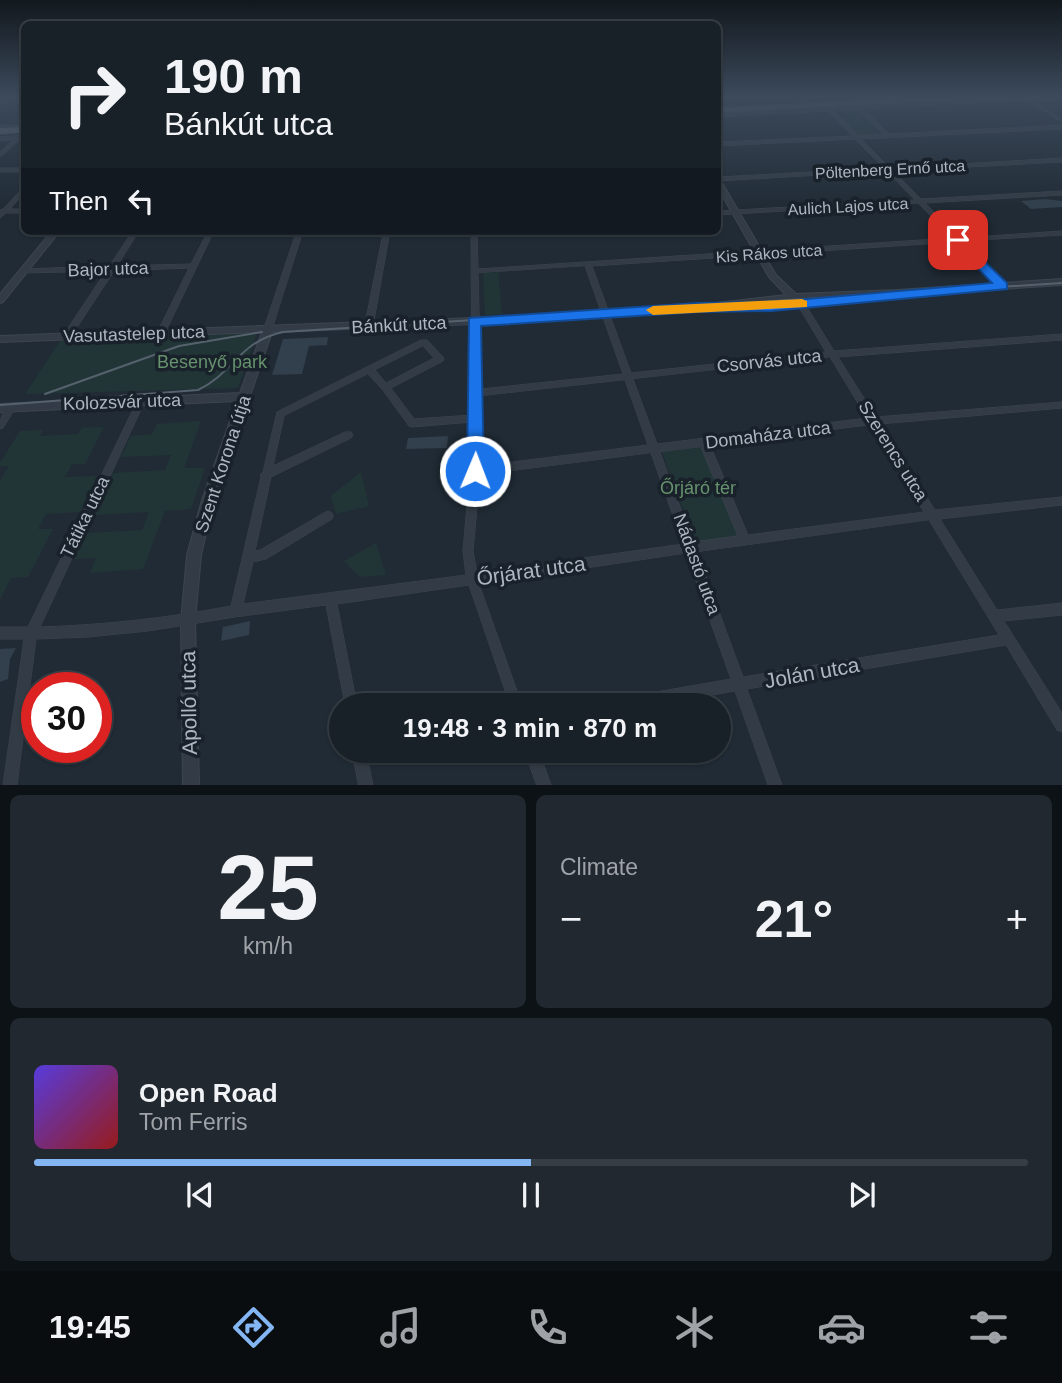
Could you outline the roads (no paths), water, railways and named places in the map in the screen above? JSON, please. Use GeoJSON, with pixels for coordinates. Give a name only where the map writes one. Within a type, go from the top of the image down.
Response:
{"type":"FeatureCollection","features":[{"type":"Feature","properties":{"kind":"street"},"geometry":{"type":"LineString","coordinates":[[853,134],[1003,286]]}},
{"type":"Feature","properties":{"kind":"street"},"geometry":{"type":"LineString","coordinates":[[721,144],[917,134]]}},
{"type":"Feature","properties":{"kind":"street"},"geometry":{"type":"LineString","coordinates":[[0,155],[21,136]]}},
{"type":"Feature","properties":{"kind":"street","name":"Pöltenberg Ernő utca"},"geometry":{"type":"LineString","coordinates":[[721,181],[1062,160]]}},
{"type":"Feature","properties":{"kind":"street"},"geometry":{"type":"LineString","coordinates":[[0,170],[21,170]]}},
{"type":"Feature","properties":{"kind":"street","name":"Szerencs utca"},"geometry":{"type":"LineString","coordinates":[[721,186],[773,277],[798,300],[833,354],[1062,725]]}},
{"type":"Feature","properties":{"kind":"street"},"geometry":{"type":"LineString","coordinates":[[2,213],[21,193]]}},
{"type":"Feature","properties":{"kind":"street","name":"Aulich Lajos utca"},"geometry":{"type":"LineString","coordinates":[[721,213],[1062,193]]}},
{"type":"Feature","properties":{"kind":"street"},"geometry":{"type":"LineString","coordinates":[[2,213],[21,211]]}},
{"type":"Feature","properties":{"kind":"street","name":"Kis Rákos utca"},"geometry":{"type":"LineString","coordinates":[[476,271],[1062,233]]}},
{"type":"Feature","properties":{"kind":"street"},"geometry":{"type":"LineString","coordinates":[[0,300],[53,235]]}},
{"type":"Feature","properties":{"kind":"street"},"geometry":{"type":"LineString","coordinates":[[67,336],[133,235]]}},
{"type":"Feature","properties":{"kind":"street"},"geometry":{"type":"LineString","coordinates":[[161,333],[209,235]]}},
{"type":"Feature","properties":{"kind":"street","name":"Szent Korona útja"},"geometry":{"type":"LineString","coordinates":[[188,621],[194,555],[208,500],[299,235]]}},
{"type":"Feature","properties":{"kind":"street"},"geometry":{"type":"LineString","coordinates":[[369,326],[386,235]]}},
{"type":"Feature","properties":{"kind":"street"},"geometry":{"type":"LineString","coordinates":[[474,235],[477,393],[475,471],[468,551],[472,579],[512,693]]}},
{"type":"Feature","properties":{"kind":"street","name":"Nádastó utca"},"geometry":{"type":"LineString","coordinates":[[588,265],[775,785]]}},
{"type":"Feature","properties":{"kind":"street","name":"Bajor utca"},"geometry":{"type":"LineString","coordinates":[[23,271],[193,266]]}},
{"type":"Feature","properties":{"kind":"street","name":"Bánkút utca"},"geometry":{"type":"LineString","coordinates":[[268,329],[698,308],[1062,282]]}},
{"type":"Feature","properties":{"kind":"street","name":"Vasutastelep utca"},"geometry":{"type":"LineString","coordinates":[[0,339],[268,329]]}},
{"type":"Feature","properties":{"kind":"street"},"geometry":{"type":"LineString","coordinates":[[263,345],[289,330]]}},
{"type":"Feature","properties":{"kind":"street","name":"Csorvás utca"},"geometry":{"type":"LineString","coordinates":[[477,393],[833,354],[1062,337]]}},
{"type":"Feature","properties":{"kind":"street"},"geometry":{"type":"LineString","coordinates":[[235,611],[250,558],[265,475],[280,414],[424,342],[440,359],[384,387]]}},
{"type":"Feature","properties":{"kind":"street"},"geometry":{"type":"LineString","coordinates":[[369,369],[412,423],[476,418]]}},
{"type":"Feature","properties":{"kind":"street","name":"Kolozsvár utca"},"geometry":{"type":"LineString","coordinates":[[6,408],[245,397]]}},
{"type":"Feature","properties":{"kind":"street","name":"Tátika utca"},"geometry":{"type":"LineString","coordinates":[[10,785],[31,633],[141,401]]}},
{"type":"Feature","properties":{"kind":"street","name":"Domaháza utca"},"geometry":{"type":"LineString","coordinates":[[475,471],[874,421],[1062,405]]}},
{"type":"Feature","properties":{"kind":"street"},"geometry":{"type":"LineString","coordinates":[[0,425],[6,408]]}},
{"type":"Feature","properties":{"kind":"street"},"geometry":{"type":"LineString","coordinates":[[265,475],[275,473],[348,435]]}},
{"type":"Feature","properties":{"kind":"street"},"geometry":{"type":"LineString","coordinates":[[704,443],[746,540]]}},
{"type":"Feature","properties":{"kind":"street","name":"Őrjárat utca"},"geometry":{"type":"LineString","coordinates":[[0,633],[188,621],[235,611],[331,600],[746,540],[1062,501]]}},
{"type":"Feature","properties":{"kind":"street"},"geometry":{"type":"LineString","coordinates":[[250,558],[262,555],[328,516]]}},
{"type":"Feature","properties":{"kind":"street"},"geometry":{"type":"LineString","coordinates":[[331,600],[349,693]]}},
{"type":"Feature","properties":{"kind":"street"},"geometry":{"type":"LineString","coordinates":[[995,616],[1062,609]]}},
{"type":"Feature","properties":{"kind":"street","name":"Apolló utca"},"geometry":{"type":"LineString","coordinates":[[188,621],[191,785]]}},
{"type":"Feature","properties":{"kind":"street","name":"Jolán utca"},"geometry":{"type":"LineString","coordinates":[[690,693],[1008,639]]}},
{"type":"Feature","properties":{"kind":"street"},"geometry":{"type":"LineString","coordinates":[[361,763],[366,785]]}},
{"type":"Feature","properties":{"kind":"street"},"geometry":{"type":"LineString","coordinates":[[536,763],[544,785]]}},
{"type":"Feature","properties":{"kind":"tram line"},"geometry":{"type":"LineString","coordinates":[[0,405],[198,390],[221,375],[256,343],[283,332],[1062,283]]}},
{"type":"Feature","properties":{"kind":"tram line"},"geometry":{"type":"LineString","coordinates":[[45,394],[179,346],[262,332]]}},
{"type":"Feature","properties":{"kind":"park label","name":"Besenyő park"},"geometry":{"type":"Point","coordinates":[212,362]}},
{"type":"Feature","properties":{"kind":"park label","name":"Őrjáró tér"},"geometry":{"type":"Point","coordinates":[698,488]}}]}
